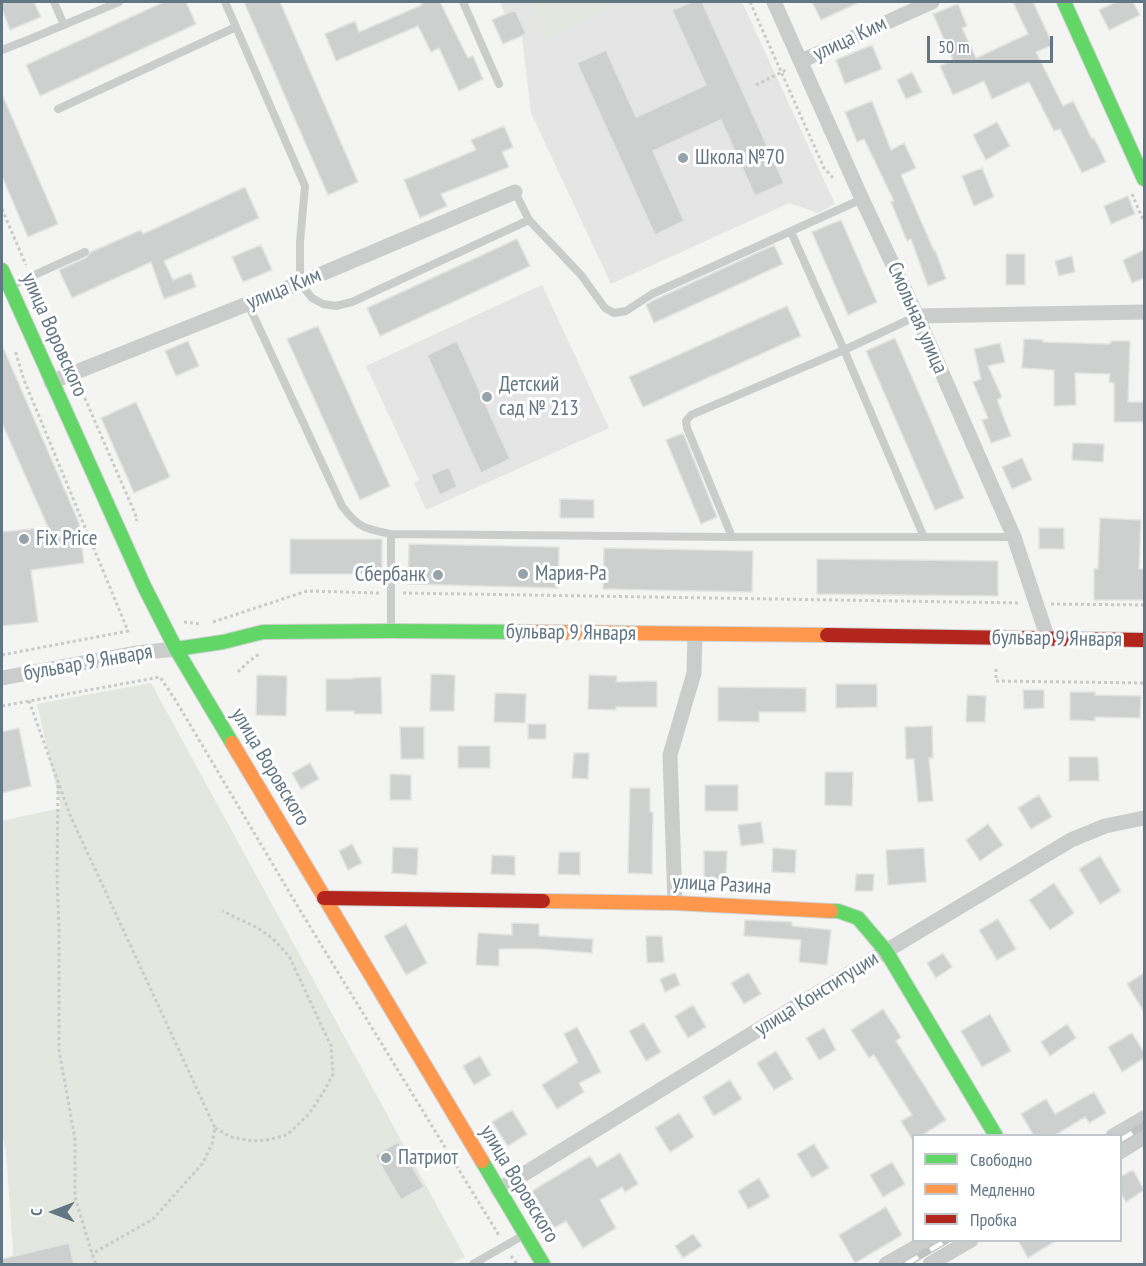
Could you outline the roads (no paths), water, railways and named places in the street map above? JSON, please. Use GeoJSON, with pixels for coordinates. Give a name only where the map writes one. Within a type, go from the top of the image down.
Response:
{"type":"FeatureCollection","features":[{"type":"Feature","properties":{"kind":"main road"},"geometry":{"type":"LineString","coordinates":[[1064,2],[1144,179]]}},
{"type":"Feature","properties":{"kind":"main road","name":"улица Воровского"},"geometry":{"type":"LineString","coordinates":[[2,270],[10,295],[144,586],[176,649],[543,1264]]}},
{"type":"Feature","properties":{"kind":"main road","name":"бульвар 9 Января"},"geometry":{"type":"LineString","coordinates":[[176,649],[223,642],[263,632],[391,631],[1144,640]]}},
{"type":"Feature","properties":{"kind":"main road","name":"улица Разина"},"geometry":{"type":"LineString","coordinates":[[324,898],[675,903],[838,911],[858,918],[886,951],[995,1134]]}},
{"type":"Feature","properties":{"kind":"street","name":"Смольная улица"},"geometry":{"type":"LineString","coordinates":[[774,2],[796,64],[917,316],[1014,537],[1048,639]]}},
{"type":"Feature","properties":{"kind":"street","name":"улица Ким"},"geometry":{"type":"LineString","coordinates":[[796,64],[932,2]]}},
{"type":"Feature","properties":{"kind":"street","name":"улица Ким"},"geometry":{"type":"LineString","coordinates":[[51,382],[300,283],[515,192]]}},
{"type":"Feature","properties":{"kind":"street"},"geometry":{"type":"LineString","coordinates":[[917,316],[1144,312]]}},
{"type":"Feature","properties":{"kind":"street"},"geometry":{"type":"LineString","coordinates":[[675,903],[670,755],[694,673],[695,634]]}},
{"type":"Feature","properties":{"kind":"street","name":"бульвар 9 Января"},"geometry":{"type":"LineString","coordinates":[[2,678],[136,653],[176,649]]}},
{"type":"Feature","properties":{"kind":"street","name":"улица Конституции"},"geometry":{"type":"LineString","coordinates":[[498,1190],[1071,840],[1105,826],[1144,818]]}},
{"type":"Feature","properties":{"kind":"street"},"geometry":{"type":"LineString","coordinates":[[1116,1134],[1144,1118]]}},
{"type":"Feature","properties":{"kind":"street"},"geometry":{"type":"LineString","coordinates":[[1122,1151],[1144,1137]]}},
{"type":"Feature","properties":{"kind":"street"},"geometry":{"type":"LineString","coordinates":[[886,1264],[924,1242]]}},
{"type":"Feature","properties":{"kind":"street"},"geometry":{"type":"LineString","coordinates":[[930,1264],[968,1242]]}},
{"type":"Feature","properties":{"kind":"lane"},"geometry":{"type":"LineString","coordinates":[[54,2],[64,25]]}},
{"type":"Feature","properties":{"kind":"lane"},"geometry":{"type":"LineString","coordinates":[[225,2],[305,186],[300,242],[300,283],[312,298],[323,304],[336,306],[352,302],[529,220]]}},
{"type":"Feature","properties":{"kind":"lane"},"geometry":{"type":"LineString","coordinates":[[463,2],[499,84]]}},
{"type":"Feature","properties":{"kind":"lane"},"geometry":{"type":"LineString","coordinates":[[2,50],[113,3]]}},
{"type":"Feature","properties":{"kind":"lane"},"geometry":{"type":"LineString","coordinates":[[58,109],[236,27]]}},
{"type":"Feature","properties":{"kind":"lane"},"geometry":{"type":"LineString","coordinates":[[515,192],[529,220],[581,275],[605,308],[614,313],[626,311],[652,294],[862,199]]}},
{"type":"Feature","properties":{"kind":"lane"},"geometry":{"type":"LineString","coordinates":[[791,232],[924,537]]}},
{"type":"Feature","properties":{"kind":"lane"},"geometry":{"type":"LineString","coordinates":[[10,295],[31,276],[85,252]]}},
{"type":"Feature","properties":{"kind":"lane"},"geometry":{"type":"LineString","coordinates":[[248,304],[342,506],[352,520],[368,529],[391,534],[1014,537]]}},
{"type":"Feature","properties":{"kind":"lane"},"geometry":{"type":"LineString","coordinates":[[732,537],[686,421],[692,415],[917,316]]}},
{"type":"Feature","properties":{"kind":"lane"},"geometry":{"type":"LineString","coordinates":[[391,534],[391,631]]}},
{"type":"Feature","properties":{"kind":"lane"},"geometry":{"type":"LineString","coordinates":[[473,1264],[525,1235]]}},
{"type":"Feature","properties":{"kind":"railway"},"geometry":{"type":"LineString","coordinates":[[1122,1139],[1144,1126]]}},
{"type":"Feature","properties":{"kind":"railway"},"geometry":{"type":"LineString","coordinates":[[906,1264],[944,1242]]}},
{"type":"Feature","properties":{"kind":"place","name":"Школа №70"},"geometry":{"type":"Point","coordinates":[683,158]}},
{"type":"Feature","properties":{"kind":"place","name":"Детский сад № 213"},"geometry":{"type":"Point","coordinates":[487,397]}},
{"type":"Feature","properties":{"kind":"place","name":"Fix Price"},"geometry":{"type":"Point","coordinates":[24,539]}},
{"type":"Feature","properties":{"kind":"place","name":"Мария-Ра"},"geometry":{"type":"Point","coordinates":[523,574]}},
{"type":"Feature","properties":{"kind":"place","name":"Сбербанк"},"geometry":{"type":"Point","coordinates":[438,575]}},
{"type":"Feature","properties":{"kind":"place","name":"Патриот"},"geometry":{"type":"Point","coordinates":[386,1158]}}]}
